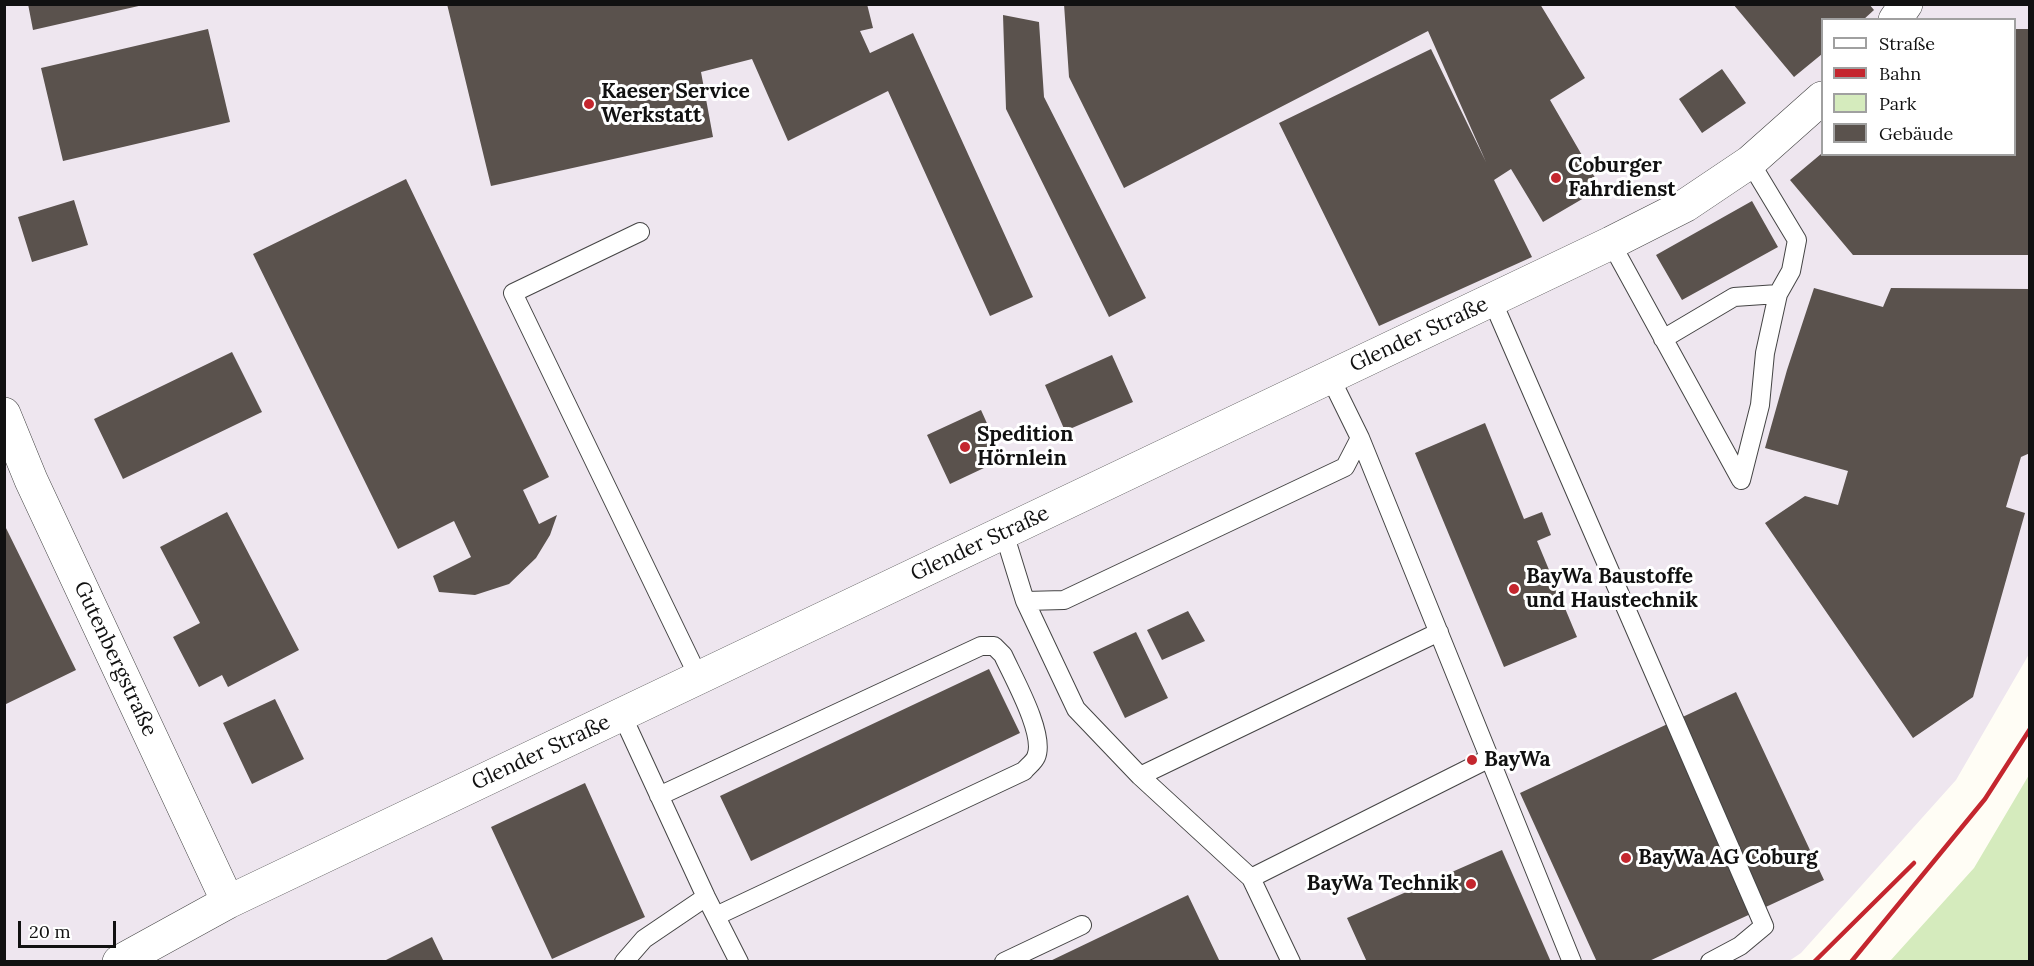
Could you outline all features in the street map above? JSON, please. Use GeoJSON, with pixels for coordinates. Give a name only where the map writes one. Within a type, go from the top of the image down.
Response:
{"type":"FeatureCollection","features":[{"type":"Feature","properties":{"kind":"street"},"geometry":{"type":"LineString","coordinates":[[1896,18],[1906,4]]}},
{"type":"Feature","properties":{"kind":"street","name":"Glender Straße"},"geometry":{"type":"LineString","coordinates":[[119,962],[228,902],[1492,300],[1686,205],[1750,162],[1821,99]]}},
{"type":"Feature","properties":{"kind":"street","name":"Gutenbergstraße"},"geometry":{"type":"LineString","coordinates":[[4,414],[30,480],[228,902]]}},
{"type":"Feature","properties":{"kind":"lane"},"geometry":{"type":"LineString","coordinates":[[1611,243],[1741,480],[1760,405],[1765,353],[1778,294],[1791,271],[1797,240],[1750,162]]}},
{"type":"Feature","properties":{"kind":"lane"},"geometry":{"type":"LineString","coordinates":[[640,232],[513,293],[699,678]]}},
{"type":"Feature","properties":{"kind":"lane"},"geometry":{"type":"LineString","coordinates":[[1663,339],[1734,297],[1778,294]]}},
{"type":"Feature","properties":{"kind":"lane"},"geometry":{"type":"LineString","coordinates":[[1492,300],[1764,926],[1740,946],[1710,962]]}},
{"type":"Feature","properties":{"kind":"lane"},"geometry":{"type":"LineString","coordinates":[[1330,377],[1360,438],[1572,962]]}},
{"type":"Feature","properties":{"kind":"lane"},"geometry":{"type":"LineString","coordinates":[[1025,601],[1064,600],[1345,467],[1360,438]]}},
{"type":"Feature","properties":{"kind":"lane"},"geometry":{"type":"LineString","coordinates":[[1004,533],[1025,601],[1076,709],[1140,776],[1251,878],[1291,962]]}},
{"type":"Feature","properties":{"kind":"lane"},"geometry":{"type":"LineString","coordinates":[[1140,776],[1439,632]]}},
{"type":"Feature","properties":{"kind":"lane"},"geometry":{"type":"LineString","coordinates":[[660,796],[981,646],[994,646],[1003,655],[1036,727],[1038,742],[1036,757],[1024,771],[716,916]]}},
{"type":"Feature","properties":{"kind":"lane"},"geometry":{"type":"LineString","coordinates":[[622,715],[706,897],[739,962]]}},
{"type":"Feature","properties":{"kind":"lane"},"geometry":{"type":"LineString","coordinates":[[1251,878],[1490,758]]}},
{"type":"Feature","properties":{"kind":"lane"},"geometry":{"type":"LineString","coordinates":[[624,962],[644,939],[706,897]]}},
{"type":"Feature","properties":{"kind":"lane"},"geometry":{"type":"LineString","coordinates":[[1004,962],[1082,925]]}},
{"type":"Feature","properties":{"kind":"shaded area"},"geometry":{"type":"Polygon","coordinates":[[[5,5],[2029,5],[2029,654],[1956,780],[1801,953],[1789,961],[5,962],[5,5]]]}},
{"type":"Feature","properties":{"kind":"green space"},"geometry":{"type":"Polygon","coordinates":[[[2029,775],[2029,961],[1890,961],[1974,868],[2029,775]]]}},
{"type":"Feature","properties":{"kind":"building"},"geometry":{"type":"Polygon","coordinates":[[[28,4],[143,4],[143,5],[33,30],[28,4]]]}},
{"type":"Feature","properties":{"kind":"building","name":"Kaeser Service Werkstatt"},"geometry":{"type":"Polygon","coordinates":[[[447,4],[867,4],[873,28],[860,31],[870,53],[913,33],[1033,297],[990,316],[888,91],[788,141],[752,59],[701,72],[713,137],[491,186],[447,4]]]}},
{"type":"Feature","properties":{"kind":"building"},"geometry":{"type":"Polygon","coordinates":[[[1064,4],[1540,4],[1585,78],[1550,100],[1601,188],[1543,222],[1511,169],[1494,180],[1532,257],[1379,326],[1279,123],[1431,49],[1486,162],[1428,31],[1124,188],[1069,77],[1064,4]]]}},
{"type":"Feature","properties":{"kind":"building"},"geometry":{"type":"Polygon","coordinates":[[[1733,4],[1869,4],[1874,10],[1865,18],[1821,18],[1821,55],[1794,77],[1733,4]]]}},
{"type":"Feature","properties":{"kind":"building"},"geometry":{"type":"Polygon","coordinates":[[[1003,15],[1039,22],[1044,97],[1146,298],[1109,317],[1006,109],[1003,15]]]}},
{"type":"Feature","properties":{"kind":"building"},"geometry":{"type":"Polygon","coordinates":[[[208,29],[230,122],[63,161],[41,68],[208,29]]]}},
{"type":"Feature","properties":{"kind":"building"},"geometry":{"type":"Polygon","coordinates":[[[2016,29],[2030,29],[2030,255],[1853,255],[1790,180],[1821,154],[1821,156],[2016,156],[2016,29]]]}},
{"type":"Feature","properties":{"kind":"building"},"geometry":{"type":"Polygon","coordinates":[[[1722,69],[1746,103],[1702,133],[1679,99],[1722,69]]]}},
{"type":"Feature","properties":{"kind":"building"},"geometry":{"type":"Polygon","coordinates":[[[406,179],[549,477],[523,490],[539,524],[557,515],[550,535],[536,558],[509,584],[475,595],[439,592],[433,576],[471,557],[454,521],[398,549],[253,254],[406,179]]]}},
{"type":"Feature","properties":{"kind":"building"},"geometry":{"type":"Polygon","coordinates":[[[74,200],[88,245],[32,262],[18,217],[74,200]]]}},
{"type":"Feature","properties":{"kind":"building"},"geometry":{"type":"Polygon","coordinates":[[[1752,201],[1778,247],[1682,300],[1656,255],[1752,201]]]}},
{"type":"Feature","properties":{"kind":"building"},"geometry":{"type":"Polygon","coordinates":[[[1814,288],[1883,307],[1891,288],[2030,289],[2030,453],[2021,457],[2006,507],[2025,513],[1973,697],[1913,738],[1765,523],[1805,496],[1838,505],[1848,471],[1765,448],[1787,370],[1814,288]]]}},
{"type":"Feature","properties":{"kind":"building"},"geometry":{"type":"Polygon","coordinates":[[[232,352],[262,412],[123,479],[94,419],[232,352]]]}},
{"type":"Feature","properties":{"kind":"building"},"geometry":{"type":"Polygon","coordinates":[[[1112,355],[1133,402],[1065,431],[1045,385],[1112,355]]]}},
{"type":"Feature","properties":{"kind":"building","name":"Spedition Hörnlein"},"geometry":{"type":"Polygon","coordinates":[[[981,410],[1003,459],[950,484],[927,435],[981,410]]]}},
{"type":"Feature","properties":{"kind":"building","name":"BayWa Baustoffe und Haustechnik"},"geometry":{"type":"Polygon","coordinates":[[[1485,423],[1524,519],[1542,512],[1551,535],[1537,541],[1577,637],[1504,667],[1415,453],[1485,423]]]}},
{"type":"Feature","properties":{"kind":"building"},"geometry":{"type":"Polygon","coordinates":[[[227,512],[299,650],[228,687],[222,675],[199,687],[173,637],[200,623],[160,547],[227,512]]]}},
{"type":"Feature","properties":{"kind":"building"},"geometry":{"type":"Polygon","coordinates":[[[4,524],[76,670],[4,705],[4,524]]]}},
{"type":"Feature","properties":{"kind":"building"},"geometry":{"type":"Polygon","coordinates":[[[1188,611],[1205,641],[1162,660],[1147,630],[1188,611]]]}},
{"type":"Feature","properties":{"kind":"building"},"geometry":{"type":"Polygon","coordinates":[[[1136,632],[1168,698],[1125,718],[1093,652],[1136,632]]]}},
{"type":"Feature","properties":{"kind":"building"},"geometry":{"type":"Polygon","coordinates":[[[989,669],[1020,733],[751,861],[720,796],[989,669]]]}},
{"type":"Feature","properties":{"kind":"building"},"geometry":{"type":"Polygon","coordinates":[[[1736,692],[1824,880],[1647,962],[1597,962],[1520,793],[1736,692]]]}},
{"type":"Feature","properties":{"kind":"building"},"geometry":{"type":"Polygon","coordinates":[[[275,699],[304,759],[252,784],[223,723],[275,699]]]}},
{"type":"Feature","properties":{"kind":"building"},"geometry":{"type":"Polygon","coordinates":[[[585,783],[645,917],[552,959],[491,827],[585,783]]]}},
{"type":"Feature","properties":{"kind":"building","name":"BayWa Technik"},"geometry":{"type":"Polygon","coordinates":[[[1502,850],[1551,962],[1367,962],[1347,918],[1502,850]]]}},
{"type":"Feature","properties":{"kind":"building"},"geometry":{"type":"Polygon","coordinates":[[[1188,895],[1220,962],[1048,962],[1188,895]]]}},
{"type":"Feature","properties":{"kind":"building"},"geometry":{"type":"Polygon","coordinates":[[[432,937],[444,962],[382,962],[432,937]]]}},
{"type":"Feature","properties":{"kind":"railway"},"geometry":{"type":"LineString","coordinates":[[1851,962],[1985,799],[2030,729]]}},
{"type":"Feature","properties":{"kind":"railway"},"geometry":{"type":"LineString","coordinates":[[1814,962],[1914,863]]}},
{"type":"Feature","properties":{"kind":"place","name":"Kaeser Service Werkstatt"},"geometry":{"type":"Point","coordinates":[589,104]}},
{"type":"Feature","properties":{"kind":"place","name":"Coburger Fahrdienst"},"geometry":{"type":"Point","coordinates":[1556,178]}},
{"type":"Feature","properties":{"kind":"place","name":"Spedition Hörnlein"},"geometry":{"type":"Point","coordinates":[965,447]}},
{"type":"Feature","properties":{"kind":"place","name":"BayWa Baustoffe und Haustechnik"},"geometry":{"type":"Point","coordinates":[1514,589]}},
{"type":"Feature","properties":{"kind":"place","name":"BayWa"},"geometry":{"type":"Point","coordinates":[1472,760]}},
{"type":"Feature","properties":{"kind":"place","name":"BayWa AG Coburg"},"geometry":{"type":"Point","coordinates":[1626,858]}},
{"type":"Feature","properties":{"kind":"place","name":"BayWa Technik"},"geometry":{"type":"Point","coordinates":[1471,884]}}]}
